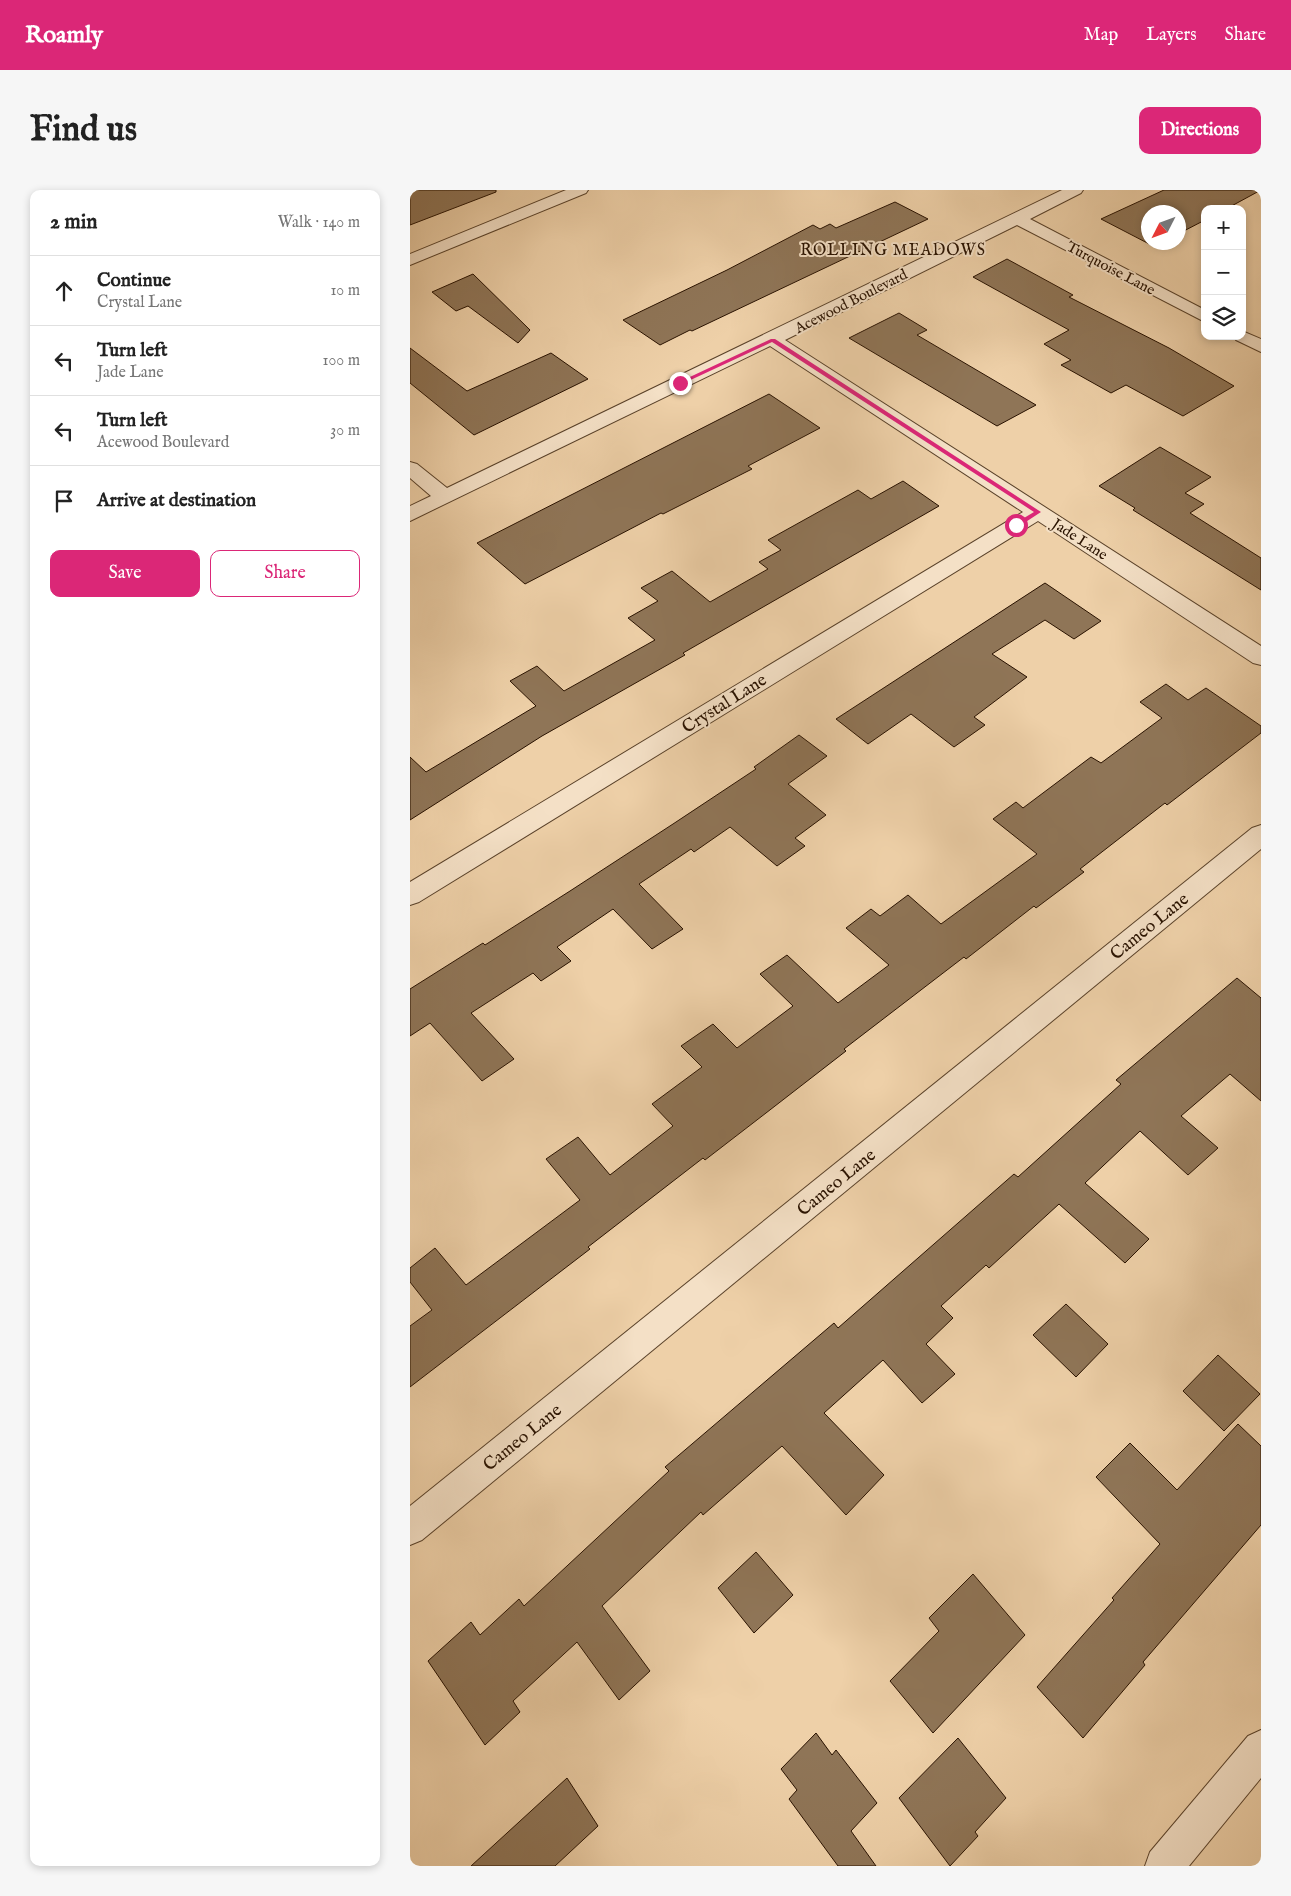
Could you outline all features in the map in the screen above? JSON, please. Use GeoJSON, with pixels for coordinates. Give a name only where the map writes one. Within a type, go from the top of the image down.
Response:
{"type":"FeatureCollection","features":[{"type":"Feature","properties":{"kind":"street"},"geometry":{"type":"LineString","coordinates":[[410,260],[540,199],[580,190]]}},
{"type":"Feature","properties":{"kind":"street","name":"Acewood Boulevard"},"geometry":{"type":"LineString","coordinates":[[410,514],[773,340],[1075,190]]}},
{"type":"Feature","properties":{"kind":"street","name":"Turquoise Lane"},"geometry":{"type":"LineString","coordinates":[[1018,219],[1201,315]]}},
{"type":"Feature","properties":{"kind":"street"},"geometry":{"type":"LineString","coordinates":[[1246,338],[1261,346]]}},
{"type":"Feature","properties":{"kind":"street","name":"Jade Lane"},"geometry":{"type":"LineString","coordinates":[[773,340],[1261,657]]}},
{"type":"Feature","properties":{"kind":"street"},"geometry":{"type":"LineString","coordinates":[[410,468],[445,497]]}},
{"type":"Feature","properties":{"kind":"street","name":"Crystal Lane"},"geometry":{"type":"LineString","coordinates":[[410,895],[1038,512]]}},
{"type":"Feature","properties":{"kind":"street","name":"Cameo Lane"},"geometry":{"type":"LineString","coordinates":[[410,1528],[1261,835]]}},
{"type":"Feature","properties":{"kind":"street"},"geometry":{"type":"LineString","coordinates":[[1164,1866],[1261,1749]]}},
{"type":"Feature","properties":{"kind":"building"},"geometry":{"type":"Polygon","coordinates":[[[410,190],[496,190],[496,192],[410,225],[410,190]]]}},
{"type":"Feature","properties":{"kind":"building"},"geometry":{"type":"Polygon","coordinates":[[[1164,190],[1261,190],[1233,205],[1201,205],[1201,222],[1186,230],[1186,205],[1141,205],[1141,240],[1101,219],[1164,190]]]}},
{"type":"Feature","properties":{"kind":"building"},"geometry":{"type":"Polygon","coordinates":[[[895,202],[928,219],[660,345],[623,320],[727,270],[813,225],[820,229],[830,224],[836,228],[895,202]]]}},
{"type":"Feature","properties":{"kind":"building"},"geometry":{"type":"Polygon","coordinates":[[[1007,259],[1073,295],[1069,297],[1169,348],[1234,386],[1183,416],[1126,385],[1111,393],[1061,365],[1071,360],[1044,344],[1069,330],[973,277],[1007,259]]]}},
{"type":"Feature","properties":{"kind":"building"},"geometry":{"type":"Polygon","coordinates":[[[473,274],[530,330],[518,343],[468,306],[456,311],[432,292],[473,274]]]}},
{"type":"Feature","properties":{"kind":"building"},"geometry":{"type":"Polygon","coordinates":[[[899,313],[927,330],[917,335],[1036,405],[997,426],[849,338],[899,313]]]}},
{"type":"Feature","properties":{"kind":"building"},"geometry":{"type":"Polygon","coordinates":[[[410,348],[467,391],[551,353],[588,379],[474,435],[410,383],[410,348]]]}},
{"type":"Feature","properties":{"kind":"building"},"geometry":{"type":"Polygon","coordinates":[[[769,394],[820,428],[748,466],[752,469],[663,514],[661,513],[525,584],[477,543],[769,394]]]}},
{"type":"Feature","properties":{"kind":"building"},"geometry":{"type":"Polygon","coordinates":[[[1160,447],[1211,477],[1185,493],[1204,504],[1190,513],[1261,558],[1261,590],[1133,510],[1135,508],[1099,486],[1160,447]]]}},
{"type":"Feature","properties":{"kind":"building"},"geometry":{"type":"Polygon","coordinates":[[[903,481],[939,506],[683,653],[685,655],[542,736],[410,820],[410,757],[426,772],[536,706],[510,681],[537,666],[564,691],[655,640],[628,618],[658,601],[641,588],[672,571],[710,602],[768,569],[759,562],[781,550],[768,540],[858,490],[871,499],[903,481]]]}},
{"type":"Feature","properties":{"kind":"building"},"geometry":{"type":"Polygon","coordinates":[[[1045,583],[1101,621],[1074,639],[1045,620],[992,654],[1027,677],[974,717],[985,725],[954,747],[911,714],[868,744],[836,719],[1045,583]]]}},
{"type":"Feature","properties":{"kind":"building"},"geometry":{"type":"Polygon","coordinates":[[[1166,684],[1188,700],[1206,688],[1261,726],[1261,733],[1167,805],[1165,803],[1080,869],[1084,872],[1036,908],[1034,906],[966,959],[964,957],[844,1049],[846,1051],[705,1160],[703,1158],[588,1247],[590,1249],[410,1387],[410,1326],[432,1310],[410,1282],[410,1268],[435,1248],[466,1285],[580,1200],[546,1159],[578,1137],[610,1175],[673,1126],[652,1104],[702,1067],[681,1046],[713,1024],[737,1048],[793,1006],[760,974],[787,955],[838,1003],[889,965],[846,928],[871,909],[880,916],[908,895],[941,924],[1037,854],[993,819],[1016,802],[1023,808],[1091,757],[1101,763],[1162,718],[1140,702],[1166,684]]]}},
{"type":"Feature","properties":{"kind":"building"},"geometry":{"type":"Polygon","coordinates":[[[799,735],[827,756],[788,784],[826,815],[795,838],[805,846],[777,866],[730,827],[694,852],[691,849],[639,884],[683,929],[652,949],[613,909],[557,947],[571,961],[541,981],[533,973],[471,1013],[514,1059],[482,1081],[430,1023],[410,1036],[410,989],[483,943],[485,945],[673,824],[756,769],[754,767],[799,735]]]}},
{"type":"Feature","properties":{"kind":"building"},"geometry":{"type":"Polygon","coordinates":[[[1237,978],[1261,998],[1261,1101],[1230,1074],[1181,1116],[1218,1148],[1188,1175],[1140,1131],[1085,1183],[1149,1239],[1125,1263],[1059,1204],[989,1268],[986,1265],[941,1306],[953,1318],[926,1344],[955,1374],[922,1403],[883,1360],[824,1413],[884,1475],[846,1515],[782,1446],[703,1515],[701,1512],[602,1606],[650,1671],[619,1700],[577,1642],[513,1701],[520,1712],[485,1745],[428,1661],[471,1622],[480,1635],[519,1599],[524,1606],[669,1471],[665,1467],[834,1323],[838,1328],[1014,1174],[1018,1177],[1121,1084],[1116,1080],[1237,978]]]}},
{"type":"Feature","properties":{"kind":"building"},"geometry":{"type":"Polygon","coordinates":[[[1066,1304],[1108,1344],[1076,1377],[1033,1335],[1066,1304]]]}},
{"type":"Feature","properties":{"kind":"building"},"geometry":{"type":"Polygon","coordinates":[[[1218,1355],[1260,1394],[1224,1431],[1183,1391],[1218,1355]]]}},
{"type":"Feature","properties":{"kind":"building"},"geometry":{"type":"Polygon","coordinates":[[[1238,1424],[1261,1446],[1261,1525],[1143,1662],[1145,1665],[1083,1738],[1037,1687],[1114,1600],[1112,1598],[1160,1544],[1096,1477],[1130,1443],[1177,1490],[1238,1424]]]}},
{"type":"Feature","properties":{"kind":"building"},"geometry":{"type":"Polygon","coordinates":[[[756,1552],[793,1595],[754,1633],[718,1588],[756,1552]]]}},
{"type":"Feature","properties":{"kind":"building"},"geometry":{"type":"Polygon","coordinates":[[[973,1574],[1025,1635],[933,1733],[890,1681],[939,1631],[929,1618],[973,1574]]]}},
{"type":"Feature","properties":{"kind":"building"},"geometry":{"type":"Polygon","coordinates":[[[816,1733],[832,1755],[836,1750],[877,1803],[851,1831],[876,1866],[838,1866],[789,1799],[797,1790],[781,1769],[816,1733]]]}},
{"type":"Feature","properties":{"kind":"building"},"geometry":{"type":"Polygon","coordinates":[[[958,1738],[1006,1798],[975,1832],[978,1836],[950,1866],[899,1798],[958,1738]]]}},
{"type":"Feature","properties":{"kind":"building"},"geometry":{"type":"Polygon","coordinates":[[[567,1778],[598,1826],[555,1866],[471,1866],[567,1778]]]}},
{"type":"Feature","properties":{"kind":"district","name":"ROLLING MEADOWS"},"geometry":{"type":"Point","coordinates":[893,249]}},
{"type":"Feature","properties":{"kind":"route"},"geometry":{"type":"LineString","coordinates":[[680,383],[773,340],[1038,512],[1016,525]]}}]}
